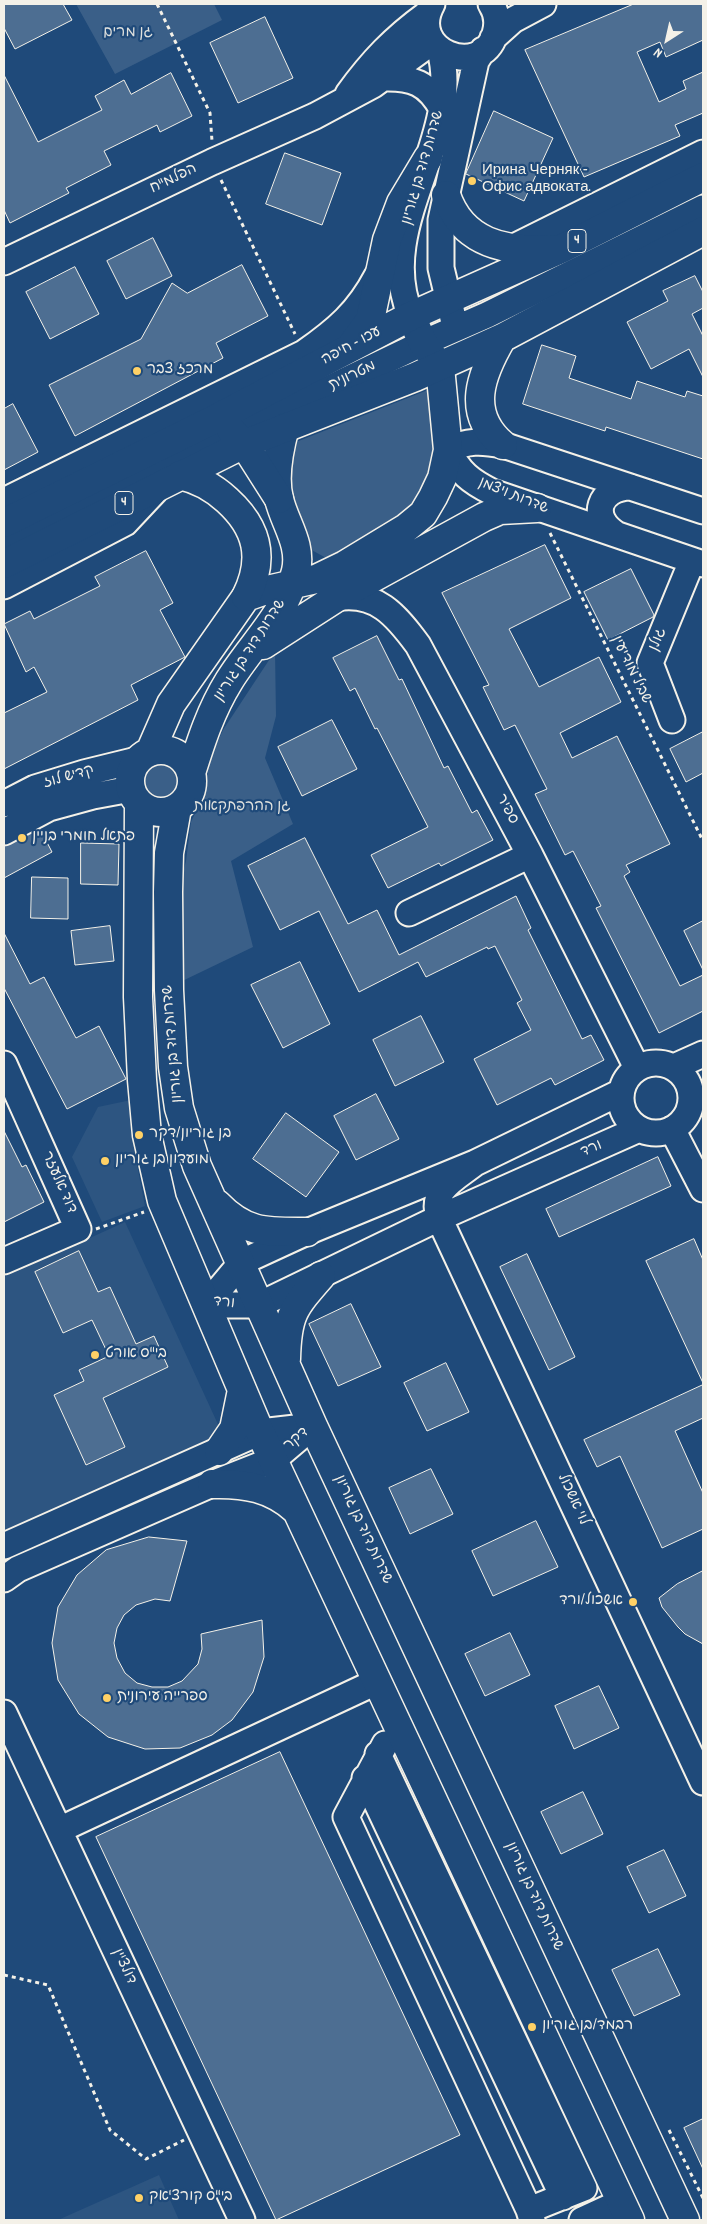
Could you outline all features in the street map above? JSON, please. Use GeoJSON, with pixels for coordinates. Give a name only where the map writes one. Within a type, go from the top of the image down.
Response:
{"type":"FeatureCollection","features":[{"type":"Feature","properties":{"kind":"main road"},"geometry":{"type":"LineString","coordinates":[[348,349],[370,320],[387,240],[401,203],[428,158]]}},
{"type":"Feature","properties":{"kind":"main road","name":"עכו - חיפה"},"geometry":{"type":"LineString","coordinates":[[5,566],[171,480],[231,432],[348,349],[411,316],[562,249],[703,176]]}},
{"type":"Feature","properties":{"kind":"main road"},"geometry":{"type":"LineString","coordinates":[[446,195],[450,208],[462,223],[489,243],[510,249],[562,249]]}},
{"type":"Feature","properties":{"kind":"main road","name":"עכו - חיפה"},"geometry":{"type":"LineString","coordinates":[[4,523],[109,471],[231,432],[285,427],[440,367],[502,338],[703,231]]}},
{"type":"Feature","properties":{"kind":"main road","name":"שדרות דוד בן גוריון"},"geometry":{"type":"LineString","coordinates":[[246,597],[263,591],[316,579],[345,565],[406,528],[423,514],[442,478],[448,450],[440,367],[423,343],[411,316]]}},
{"type":"Feature","properties":{"kind":"main road"},"geometry":{"type":"LineString","coordinates":[[502,338],[486,367],[482,379],[480,403],[484,424],[492,436],[503,445]]}},
{"type":"Feature","properties":{"kind":"main road","name":"שדרות דוד בן גוריון"},"geometry":{"type":"LineString","coordinates":[[191,773],[209,716],[229,680],[279,612],[291,586],[298,561],[297,548],[279,499],[277,467],[285,427]]}},
{"type":"Feature","properties":{"kind":"main road"},"geometry":{"type":"LineString","coordinates":[[231,432],[279,499]]}},
{"type":"Feature","properties":{"kind":"main road"},"geometry":{"type":"LineString","coordinates":[[144,756],[160,750],[170,751],[180,756],[187,763],[193,783],[185,802],[167,812],[148,810],[135,796],[130,774],[144,756],[171,704],[246,597],[252,585],[256,563],[253,533],[246,520],[217,491],[196,480],[171,480]]}},
{"type":"Feature","properties":{"kind":"main road"},"geometry":{"type":"LineString","coordinates":[[244,660],[266,642],[336,598],[484,517],[500,510],[537,508]]}},
{"type":"Feature","properties":{"kind":"main road"},"geometry":{"type":"LineString","coordinates":[[297,548],[320,564],[345,565]]}},
{"type":"Feature","properties":{"kind":"main road","name":"שדרות דוד בן גוריון"},"geometry":{"type":"LineString","coordinates":[[135,796],[138,997],[142,1080],[146,1134],[162,1201],[260,1432],[625,2211]]}},
{"type":"Feature","properties":{"kind":"main road","name":"שדרות דוד בן גוריון"},"geometry":{"type":"LineString","coordinates":[[177,808],[169,852],[168,892],[169,990],[173,1067],[179,1108],[197,1166],[242,1262],[313,1426],[685,2220]]}},
{"type":"Feature","properties":{"kind":"main road"},"geometry":{"type":"LineString","coordinates":[[210,1196],[231,1218],[254,1229],[267,1232],[307,1232]]}},
{"type":"Feature","properties":{"kind":"main road"},"geometry":{"type":"LineString","coordinates":[[286,1363],[288,1328],[291,1317],[296,1305],[321,1276]]}},
{"type":"Feature","properties":{"kind":"main road"},"geometry":{"type":"LineString","coordinates":[[219,1450],[234,1429],[242,1390]]}},
{"type":"Feature","properties":{"kind":"main road"},"geometry":{"type":"LineString","coordinates":[[212,1484],[234,1484],[269,1491],[286,1501],[297,1511]]}},
{"type":"Feature","properties":{"kind":"street"},"geometry":{"type":"LineString","coordinates":[[488,44],[496,27],[496,17],[492,5],[510,8],[536,4]]}},
{"type":"Feature","properties":{"kind":"street"},"geometry":{"type":"LineString","coordinates":[[436,46],[459,57],[469,57],[488,44],[513,20],[543,4]]}},
{"type":"Feature","properties":{"kind":"street","name":"שדרות דוד בן גוריון"},"geometry":{"type":"LineString","coordinates":[[411,316],[403,298],[401,282],[406,223],[442,109],[445,74],[436,46],[426,24],[430,7]]}},
{"type":"Feature","properties":{"kind":"street","name":"הפלמ\"ח"},"geometry":{"type":"LineString","coordinates":[[345,98],[381,52],[430,7]]}},
{"type":"Feature","properties":{"kind":"street","name":"שדרות דוד בן גוריון"},"geometry":{"type":"LineString","coordinates":[[440,367],[456,330],[441,268],[441,220],[476,61],[488,44]]}},
{"type":"Feature","properties":{"kind":"street","name":"הפלמ\"ח"},"geometry":{"type":"LineString","coordinates":[[4,262],[212,162],[315,116],[345,98],[358,94],[436,46]]}},
{"type":"Feature","properties":{"kind":"street"},"geometry":{"type":"LineString","coordinates":[[384,78],[410,78],[422,84],[442,109]]}},
{"type":"Feature","properties":{"kind":"street"},"geometry":{"type":"LineString","coordinates":[[510,249],[703,152]]}},
{"type":"Feature","properties":{"kind":"street","name":"מטרונית"},"geometry":{"type":"LineString","coordinates":[[5,566],[231,432],[423,343],[456,330],[703,208]]}},
{"type":"Feature","properties":{"kind":"street"},"geometry":{"type":"LineString","coordinates":[[654,256],[689,253],[703,246]]}},
{"type":"Feature","properties":{"kind":"street"},"geometry":{"type":"LineString","coordinates":[[4,502],[304,353],[335,332],[349,319],[369,291],[379,272]]}},
{"type":"Feature","properties":{"kind":"street"},"geometry":{"type":"LineString","coordinates":[[448,450],[470,442],[482,441],[503,445],[703,511]]}},
{"type":"Feature","properties":{"kind":"street","name":"שדרות ויצמן"},"geometry":{"type":"LineString","coordinates":[[448,450],[456,465],[466,476],[492,492],[698,563]]}},
{"type":"Feature","properties":{"kind":"street"},"geometry":{"type":"LineString","coordinates":[[71,468],[109,471]]}},
{"type":"Feature","properties":{"kind":"street"},"geometry":{"type":"LineString","coordinates":[[616,534],[603,525],[601,518],[602,503],[606,496],[615,488],[630,487]]}},
{"type":"Feature","properties":{"kind":"street","name":"גולן"},"geometry":{"type":"LineString","coordinates":[[672,720],[650,663],[698,563]]}},
{"type":"Feature","properties":{"kind":"street","name":"ספיר"},"geometry":{"type":"LineString","coordinates":[[336,598],[350,595],[361,596],[374,601],[389,611],[404,626],[418,645],[530,854],[637,1068]]}},
{"type":"Feature","properties":{"kind":"street","name":"קדיש לוז"},"geometry":{"type":"LineString","coordinates":[[4,804],[35,788],[144,756]]}},
{"type":"Feature","properties":{"kind":"street","name":"קדיש לוז"},"geometry":{"type":"LineString","coordinates":[[4,832],[49,808],[93,796],[135,796]]}},
{"type":"Feature","properties":{"kind":"street"},"geometry":{"type":"LineString","coordinates":[[409,913],[530,854]]}},
{"type":"Feature","properties":{"kind":"street"},"geometry":{"type":"LineString","coordinates":[[674,1067],[703,1054]]}},
{"type":"Feature","properties":{"kind":"street"},"geometry":{"type":"LineString","coordinates":[[655,1063],[674,1067],[689,1084],[691,1095],[697,1104],[680,1124],[672,1129],[656,1133],[639,1129],[631,1122],[621,1103],[621,1092],[627,1078],[637,1068],[655,1063]]}},
{"type":"Feature","properties":{"kind":"street","name":"דוד אלעזר"},"geometry":{"type":"LineString","coordinates":[[4,1064],[78,1230],[4,1260]]}},
{"type":"Feature","properties":{"kind":"street","name":"ורד"},"geometry":{"type":"LineString","coordinates":[[206,1305],[242,1262],[307,1232],[475,1163],[621,1092]]}},
{"type":"Feature","properties":{"kind":"street","name":"ורד"},"geometry":{"type":"LineString","coordinates":[[206,1305],[260,1305],[439,1218],[639,1129]]}},
{"type":"Feature","properties":{"kind":"street"},"geometry":{"type":"LineString","coordinates":[[672,1129],[703,1190]]}},
{"type":"Feature","properties":{"kind":"street"},"geometry":{"type":"LineString","coordinates":[[439,1218],[436,1202],[440,1192],[475,1163]]}},
{"type":"Feature","properties":{"kind":"street"},"geometry":{"type":"LineString","coordinates":[[460,1260],[458,1227],[463,1208]]}},
{"type":"Feature","properties":{"kind":"street","name":"לוי אשכול"},"geometry":{"type":"LineString","coordinates":[[439,1218],[703,1782]]}},
{"type":"Feature","properties":{"kind":"street","name":"דקר"},"geometry":{"type":"LineString","coordinates":[[4,1546],[260,1432],[313,1426]]}},
{"type":"Feature","properties":{"kind":"street","name":"דקר"},"geometry":{"type":"LineString","coordinates":[[4,1578],[18,1569],[212,1484],[273,1460],[313,1426]]}},
{"type":"Feature","properties":{"kind":"street"},"geometry":{"type":"LineString","coordinates":[[59,1830],[376,1682]]}},
{"type":"Feature","properties":{"kind":"street","name":"דולצ'ין"},"geometry":{"type":"LineString","coordinates":[[4,1713],[242,2220]]}},
{"type":"Feature","properties":{"kind":"street"},"geometry":{"type":"LineString","coordinates":[[378,1754],[584,2188],[530,2215],[346,1816],[378,1754],[397,1726]]}},
{"type":"Feature","properties":{"kind":"street"},"geometry":{"type":"LineString","coordinates":[[365,1778],[563,2197]]}},
{"type":"Feature","properties":{"kind":"street"},"geometry":{"type":"LineString","coordinates":[[582,2220],[625,2211]]}},
{"type":"Feature","properties":{"kind":"path","name":"שביל מודיעין"},"geometry":{"type":"LineString","coordinates":[[537,508],[703,841]]}},
{"type":"Feature","properties":{"kind":"path"},"geometry":{"type":"LineString","coordinates":[[78,1230],[91,1231],[143,1213],[162,1201]]}},
{"type":"Feature","properties":{"kind":"path"},"geometry":{"type":"LineString","coordinates":[[4,1975],[48,1985],[110,2130],[146,2159],[200,2131]]}},
{"type":"Feature","properties":{"kind":"shaded area","name":"מועדון בן גוריון"},"geometry":{"type":"Polygon","coordinates":[[[131,1100],[137,1165],[145,1206],[102,1222],[72,1157],[98,1107],[131,1100]]]}},
{"type":"Feature","properties":{"kind":"shaded area","name":"בי\"ס אורט"},"geometry":{"type":"Polygon","coordinates":[[[125,1222],[222,1433],[4,1532],[4,1277],[125,1222]]]}},
{"type":"Feature","properties":{"kind":"shaded area","name":"בי\"ס קורצ'אק"},"geometry":{"type":"Polygon","coordinates":[[[159,2175],[179,2220],[58,2220],[159,2175]]]}},
{"type":"Feature","properties":{"kind":"green space","name":"גן מרים"},"geometry":{"type":"Polygon","coordinates":[[[76,4],[214,4],[222,20],[115,74],[76,4]]]}},
{"type":"Feature","properties":{"kind":"green space"},"geometry":{"type":"Polygon","coordinates":[[[433,388],[439,445],[418,510],[328,559],[308,548],[289,500],[291,451],[296,442],[433,388]]]}},
{"type":"Feature","properties":{"kind":"green space","name":"גן ההרפתקאות"},"geometry":{"type":"Polygon","coordinates":[[[275,651],[276,716],[265,758],[293,824],[231,861],[253,947],[176,984],[178,893],[186,861],[191,822],[207,788],[208,763],[223,730],[275,651]]]}},
{"type":"Feature","properties":{"kind":"green space"},"geometry":{"type":"Polygon","coordinates":[[[161,760],[176,766],[182,781],[176,796],[161,802],[146,796],[140,781],[146,766],[161,760]]]}},
{"type":"Feature","properties":{"kind":"building"},"geometry":{"type":"Polygon","coordinates":[[[4,4],[63,4],[72,20],[15,49],[4,28],[4,4]]]}},
{"type":"Feature","properties":{"kind":"building"},"geometry":{"type":"Polygon","coordinates":[[[634,4],[703,4],[703,40],[666,57],[660,42],[637,52],[659,102],[686,89],[683,81],[703,72],[703,113],[675,125],[680,136],[584,177],[525,50],[634,4]]]}},
{"type":"Feature","properties":{"kind":"building"},"geometry":{"type":"Polygon","coordinates":[[[265,17],[293,78],[238,103],[210,43],[265,17]]]}},
{"type":"Feature","properties":{"kind":"building"},"geometry":{"type":"Polygon","coordinates":[[[171,73],[192,116],[160,132],[157,125],[104,151],[111,165],[66,188],[69,193],[10,223],[4,210],[4,75],[38,142],[102,110],[95,96],[124,80],[131,94],[171,73]]]}},
{"type":"Feature","properties":{"kind":"building"},"geometry":{"type":"Polygon","coordinates":[[[494,111],[553,138],[524,201],[466,174],[494,111]]]}},
{"type":"Feature","properties":{"kind":"building"},"geometry":{"type":"Polygon","coordinates":[[[285,153],[341,173],[322,225],[266,204],[285,153]]]}},
{"type":"Feature","properties":{"kind":"building"},"geometry":{"type":"Polygon","coordinates":[[[153,238],[172,276],[126,299],[107,261],[153,238]]]}},
{"type":"Feature","properties":{"kind":"building","name":"מרכז צבר"},"geometry":{"type":"Polygon","coordinates":[[[242,265],[268,316],[216,343],[223,358],[75,436],[49,385],[141,339],[172,283],[187,293],[242,265]]]}},
{"type":"Feature","properties":{"kind":"building"},"geometry":{"type":"Polygon","coordinates":[[[75,267],[99,314],[50,339],[26,292],[75,267]]]}},
{"type":"Feature","properties":{"kind":"building"},"geometry":{"type":"Polygon","coordinates":[[[695,276],[703,292],[703,308],[692,314],[703,336],[703,377],[689,349],[651,369],[627,322],[668,301],[663,291],[695,276]]]}},
{"type":"Feature","properties":{"kind":"building"},"geometry":{"type":"Polygon","coordinates":[[[542,345],[576,356],[569,378],[631,399],[637,381],[685,397],[687,391],[703,396],[703,459],[606,427],[605,431],[523,404],[542,345]]]}},
{"type":"Feature","properties":{"kind":"building"},"geometry":{"type":"Polygon","coordinates":[[[13,404],[38,452],[4,470],[4,409],[13,404]]]}},
{"type":"Feature","properties":{"kind":"building"},"geometry":{"type":"Polygon","coordinates":[[[545,545],[571,598],[509,629],[539,687],[599,657],[621,702],[560,733],[572,758],[617,736],[670,844],[626,865],[630,872],[624,876],[680,986],[703,975],[703,1011],[659,1033],[596,908],[601,906],[573,851],[565,855],[535,794],[547,789],[515,725],[504,730],[483,687],[489,685],[442,593],[545,545]]]}},
{"type":"Feature","properties":{"kind":"building"},"geometry":{"type":"Polygon","coordinates":[[[146,551],[173,603],[160,610],[185,657],[131,685],[138,700],[4,769],[4,713],[47,692],[34,667],[26,672],[4,624],[30,611],[34,619],[100,586],[95,577],[146,551]]]}},
{"type":"Feature","properties":{"kind":"building"},"geometry":{"type":"Polygon","coordinates":[[[631,569],[654,615],[608,640],[584,592],[631,569]]]}},
{"type":"Feature","properties":{"kind":"building"},"geometry":{"type":"Polygon","coordinates":[[[377,636],[399,680],[402,679],[444,768],[448,766],[472,813],[477,810],[493,840],[441,866],[439,863],[388,888],[371,855],[428,827],[355,688],[350,691],[333,658],[377,636]]]}},
{"type":"Feature","properties":{"kind":"building"},"geometry":{"type":"Polygon","coordinates":[[[332,720],[357,769],[302,796],[278,747],[332,720]]]}},
{"type":"Feature","properties":{"kind":"building"},"geometry":{"type":"Polygon","coordinates":[[[703,732],[703,773],[686,782],[670,749],[703,732]]]}},
{"type":"Feature","properties":{"kind":"building"},"geometry":{"type":"Polygon","coordinates":[[[40,829],[52,852],[4,878],[4,846],[40,829]]]}},
{"type":"Feature","properties":{"kind":"building"},"geometry":{"type":"Polygon","coordinates":[[[305,838],[348,924],[377,910],[399,955],[516,896],[531,928],[528,930],[582,1039],[591,1035],[604,1060],[555,1085],[551,1078],[497,1105],[474,1059],[531,1030],[517,1003],[522,1000],[495,946],[488,949],[487,947],[426,977],[418,962],[359,992],[319,911],[280,930],[248,866],[305,838]]]}},
{"type":"Feature","properties":{"kind":"building"},"geometry":{"type":"Polygon","coordinates":[[[81,843],[119,844],[118,885],[81,884],[81,843]]]}},
{"type":"Feature","properties":{"kind":"building"},"geometry":{"type":"Polygon","coordinates":[[[32,877],[68,878],[68,919],[31,918],[32,877]]]}},
{"type":"Feature","properties":{"kind":"building"},"geometry":{"type":"Polygon","coordinates":[[[703,921],[703,970],[684,931],[703,921]]]}},
{"type":"Feature","properties":{"kind":"building"},"geometry":{"type":"Polygon","coordinates":[[[110,926],[114,961],[75,965],[71,931],[110,926]]]}},
{"type":"Feature","properties":{"kind":"building"},"geometry":{"type":"Polygon","coordinates":[[[4,933],[30,984],[44,977],[76,1038],[99,1026],[126,1079],[67,1109],[4,988],[4,933]]]}},
{"type":"Feature","properties":{"kind":"building"},"geometry":{"type":"Polygon","coordinates":[[[300,962],[330,1024],[283,1048],[251,985],[300,962]]]}},
{"type":"Feature","properties":{"kind":"building"},"geometry":{"type":"Polygon","coordinates":[[[421,1016],[444,1062],[395,1086],[373,1040],[421,1016]]]}},
{"type":"Feature","properties":{"kind":"building"},"geometry":{"type":"Polygon","coordinates":[[[376,1094],[399,1139],[356,1160],[334,1116],[376,1094]]]}},
{"type":"Feature","properties":{"kind":"building"},"geometry":{"type":"Polygon","coordinates":[[[286,1113],[339,1152],[306,1197],[253,1159],[286,1113]]]}},
{"type":"Feature","properties":{"kind":"building"},"geometry":{"type":"Polygon","coordinates":[[[4,1131],[22,1167],[26,1165],[44,1202],[4,1222],[4,1131]]]}},
{"type":"Feature","properties":{"kind":"building"},"geometry":{"type":"Polygon","coordinates":[[[658,1157],[671,1186],[559,1237],[546,1209],[658,1157]]]}},
{"type":"Feature","properties":{"kind":"building"},"geometry":{"type":"Polygon","coordinates":[[[694,1239],[703,1260],[703,1383],[646,1261],[694,1239]]]}},
{"type":"Feature","properties":{"kind":"building"},"geometry":{"type":"Polygon","coordinates":[[[79,1251],[98,1292],[110,1287],[136,1344],[154,1336],[168,1367],[103,1398],[125,1447],[86,1465],[54,1395],[84,1381],[79,1370],[109,1356],[92,1320],[63,1333],[35,1272],[79,1251]]]}},
{"type":"Feature","properties":{"kind":"building"},"geometry":{"type":"Polygon","coordinates":[[[527,1254],[575,1357],[549,1370],[500,1267],[527,1254]]]}},
{"type":"Feature","properties":{"kind":"building"},"geometry":{"type":"Polygon","coordinates":[[[351,1304],[381,1367],[338,1386],[309,1324],[351,1304]]]}},
{"type":"Feature","properties":{"kind":"building"},"geometry":{"type":"Polygon","coordinates":[[[446,1363],[469,1412],[427,1431],[404,1383],[446,1363]]]}},
{"type":"Feature","properties":{"kind":"building"},"geometry":{"type":"Polygon","coordinates":[[[703,1385],[703,1418],[675,1431],[703,1493],[703,1529],[662,1548],[620,1456],[597,1467],[584,1440],[703,1385]]]}},
{"type":"Feature","properties":{"kind":"building"},"geometry":{"type":"Polygon","coordinates":[[[431,1469],[453,1514],[410,1534],[389,1488],[431,1469]]]}},
{"type":"Feature","properties":{"kind":"building"},"geometry":{"type":"Polygon","coordinates":[[[536,1521],[558,1567],[493,1596],[472,1551],[536,1521]]]}},
{"type":"Feature","properties":{"kind":"building"},"geometry":{"type":"Polygon","coordinates":[[[149,1537],[187,1541],[170,1601],[155,1599],[136,1605],[124,1615],[117,1628],[114,1643],[117,1658],[125,1673],[137,1683],[152,1687],[168,1687],[182,1681],[198,1664],[202,1649],[201,1634],[262,1620],[264,1657],[253,1692],[232,1720],[212,1735],[180,1748],[145,1749],[108,1737],[79,1714],[58,1680],[52,1643],[58,1607],[77,1575],[106,1550],[149,1537]]]}},
{"type":"Feature","properties":{"kind":"building"},"geometry":{"type":"Polygon","coordinates":[[[703,1571],[703,1644],[685,1634],[678,1627],[662,1607],[659,1598],[677,1584],[703,1571]]]}},
{"type":"Feature","properties":{"kind":"building"},"geometry":{"type":"Polygon","coordinates":[[[510,1633],[530,1675],[485,1696],[465,1654],[510,1633]]]}},
{"type":"Feature","properties":{"kind":"building"},"geometry":{"type":"Polygon","coordinates":[[[599,1686],[619,1728],[574,1749],[555,1706],[599,1686]]]}},
{"type":"Feature","properties":{"kind":"building"},"geometry":{"type":"Polygon","coordinates":[[[280,1752],[460,2135],[276,2220],[96,1837],[280,1752]]]}},
{"type":"Feature","properties":{"kind":"building"},"geometry":{"type":"Polygon","coordinates":[[[583,1792],[603,1834],[561,1854],[541,1812],[583,1792]]]}},
{"type":"Feature","properties":{"kind":"building"},"geometry":{"type":"Polygon","coordinates":[[[664,1850],[686,1896],[649,1913],[627,1867],[664,1850]]]}},
{"type":"Feature","properties":{"kind":"building"},"geometry":{"type":"Polygon","coordinates":[[[658,1949],[680,1995],[634,2016],[612,1970],[658,1949]]]}},
{"type":"Feature","properties":{"kind":"building"},"geometry":{"type":"Polygon","coordinates":[[[703,2119],[703,2169],[684,2128],[703,2119]]]}},
{"type":"Feature","properties":{"kind":"place","name":"Ирина Черняк - Офис адвоката."},"geometry":{"type":"Point","coordinates":[472,181]}},
{"type":"Feature","properties":{"kind":"place","name":"מרכז צבר"},"geometry":{"type":"Point","coordinates":[137,371]}},
{"type":"Feature","properties":{"kind":"place","name":"פתאל חומרי בניין"},"geometry":{"type":"Point","coordinates":[22,838]}},
{"type":"Feature","properties":{"kind":"place","name":"בן גוריון/דקר"},"geometry":{"type":"Point","coordinates":[139,1135]}},
{"type":"Feature","properties":{"kind":"place","name":"מועדון בן גוריון"},"geometry":{"type":"Point","coordinates":[105,1161]}},
{"type":"Feature","properties":{"kind":"place","name":"בי\"ס אורט"},"geometry":{"type":"Point","coordinates":[95,1355]}},
{"type":"Feature","properties":{"kind":"place","name":"אשכול/ורד"},"geometry":{"type":"Point","coordinates":[633,1602]}},
{"type":"Feature","properties":{"kind":"place","name":"ספרייה עירונית"},"geometry":{"type":"Point","coordinates":[107,1698]}},
{"type":"Feature","properties":{"kind":"place","name":"רבמד/בן גוריון"},"geometry":{"type":"Point","coordinates":[532,2027]}},
{"type":"Feature","properties":{"kind":"place","name":"בי\"ס קורצ'אק"},"geometry":{"type":"Point","coordinates":[139,2198]}}]}
